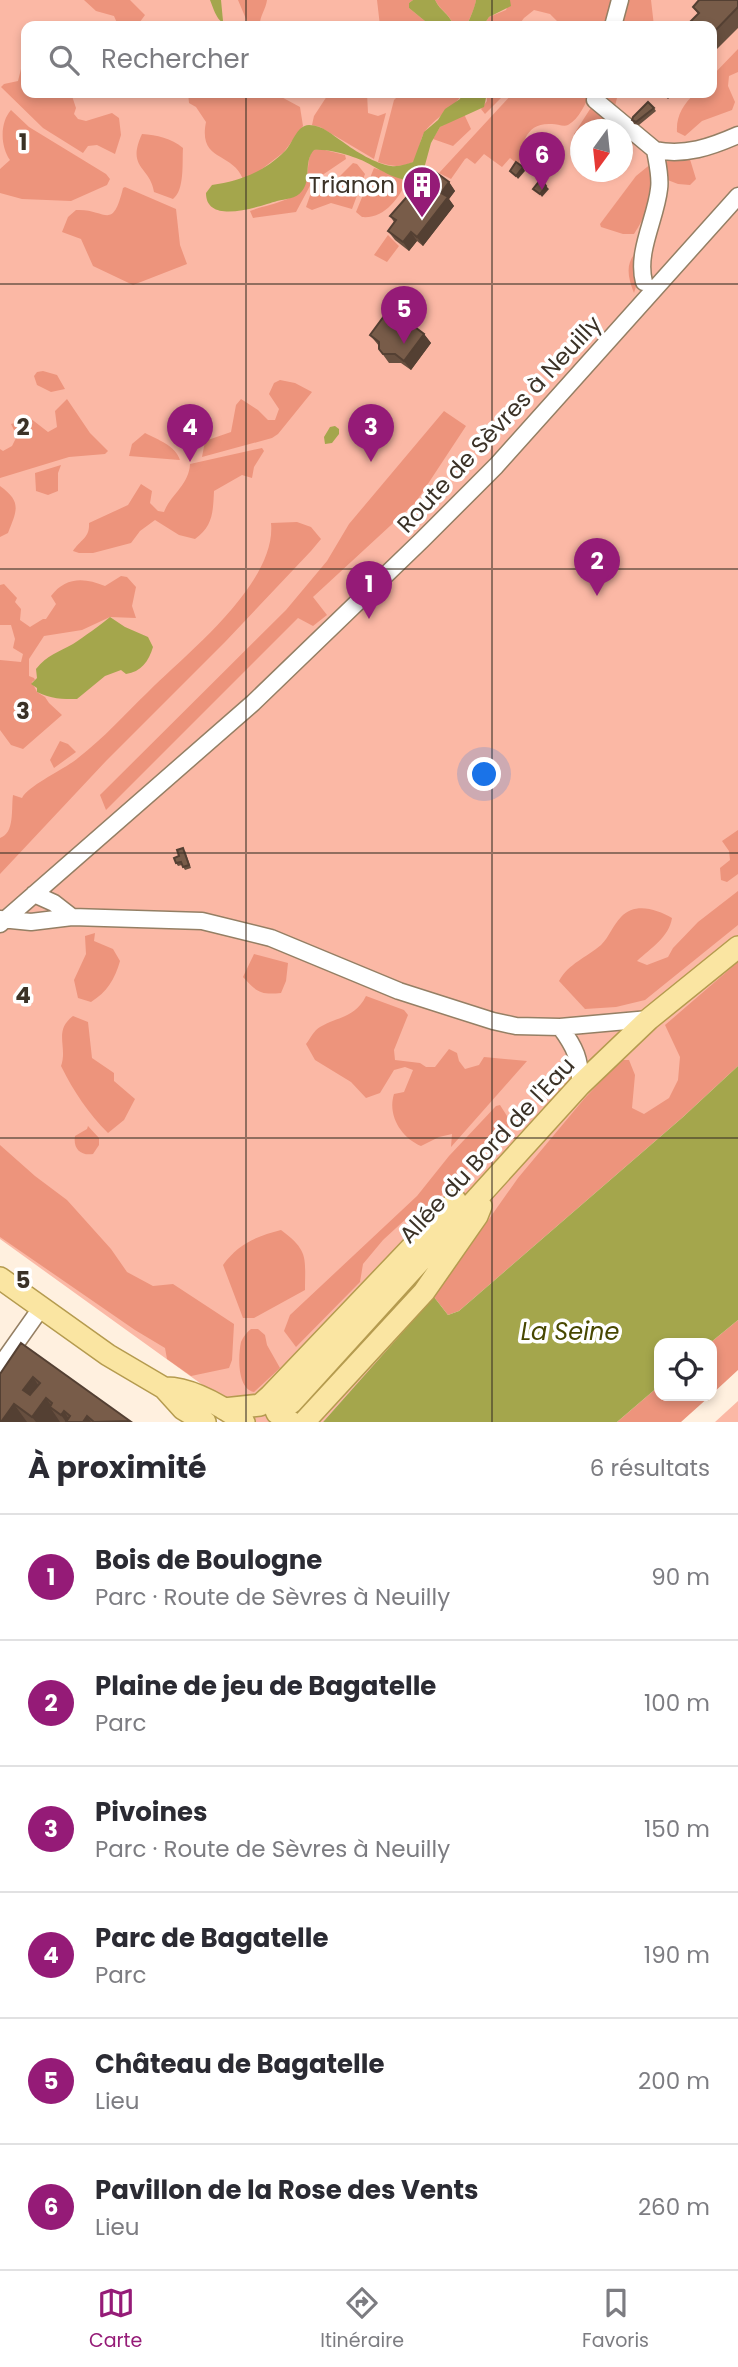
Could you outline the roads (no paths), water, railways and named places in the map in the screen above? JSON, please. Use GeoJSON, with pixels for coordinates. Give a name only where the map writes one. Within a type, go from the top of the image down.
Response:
{"type":"FeatureCollection","features":[{"type":"Feature","properties":{"kind":"main road","name":"Allée du Bord de l'Eau"},"geometry":{"type":"LineString","coordinates":[[291,1413],[488,1184],[580,1085],[649,1019],[738,947]]}},
{"type":"Feature","properties":{"kind":"main road"},"geometry":{"type":"LineString","coordinates":[[164,1388],[178,1388],[236,1418],[263,1408],[466,1191],[488,1184]]}},
{"type":"Feature","properties":{"kind":"main road"},"geometry":{"type":"LineString","coordinates":[[304,1422],[424,1292],[477,1216],[488,1184]]}},
{"type":"Feature","properties":{"kind":"main road"},"geometry":{"type":"LineString","coordinates":[[0,1279],[108,1355],[164,1388],[186,1415],[205,1422]]}},
{"type":"Feature","properties":{"kind":"main road"},"geometry":{"type":"LineString","coordinates":[[263,1408],[276,1413],[291,1413]]}},
{"type":"Feature","properties":{"kind":"street"},"geometry":{"type":"LineString","coordinates":[[614,21],[620,0]]}},
{"type":"Feature","properties":{"kind":"street"},"geometry":{"type":"LineString","coordinates":[[595,98],[655,150],[674,154],[712,146],[738,135]]}},
{"type":"Feature","properties":{"kind":"street"},"geometry":{"type":"LineString","coordinates":[[644,282],[642,275],[645,250],[660,187],[655,150]]}},
{"type":"Feature","properties":{"kind":"street","name":"Route de Sèvres à Neuilly"},"geometry":{"type":"LineString","coordinates":[[1,921],[253,703],[422,540],[496,466],[738,197]]}},
{"type":"Feature","properties":{"kind":"street"},"geometry":{"type":"LineString","coordinates":[[34,894],[54,903],[72,917]]}},
{"type":"Feature","properties":{"kind":"street"},"geometry":{"type":"LineString","coordinates":[[1,921],[32,922],[72,917],[202,921],[271,937],[399,991],[472,1016],[516,1026],[560,1027],[649,1019]]}},
{"type":"Feature","properties":{"kind":"street"},"geometry":{"type":"LineString","coordinates":[[560,1027],[577,1051],[580,1061],[580,1085]]}},
{"type":"Feature","properties":{"kind":"street"},"geometry":{"type":"LineString","coordinates":[[0,1366],[41,1308]]}},
{"type":"Feature","properties":{"kind":"water"},"geometry":{"type":"Polygon","coordinates":[[[210,0],[221,0],[223,21],[216,15],[210,0]]]}},
{"type":"Feature","properties":{"kind":"water"},"geometry":{"type":"Polygon","coordinates":[[[413,0],[435,0],[451,21],[425,21],[409,8],[409,3],[413,0]]]}},
{"type":"Feature","properties":{"kind":"water"},"geometry":{"type":"Polygon","coordinates":[[[476,0],[510,0],[511,6],[486,21],[468,21],[476,0]]]}},
{"type":"Feature","properties":{"kind":"water"},"geometry":{"type":"Polygon","coordinates":[[[486,98],[484,107],[440,127],[431,143],[422,176],[405,180],[349,156],[314,150],[309,160],[307,181],[297,196],[235,211],[215,209],[208,203],[206,193],[212,185],[242,178],[269,165],[285,151],[301,128],[309,125],[323,129],[379,163],[394,166],[413,162],[424,132],[438,120],[445,109],[460,99],[486,98]]]}},
{"type":"Feature","properties":{"kind":"water"},"geometry":{"type":"Polygon","coordinates":[[[330,427],[339,429],[339,434],[332,443],[325,444],[324,437],[330,427]]]}},
{"type":"Feature","properties":{"kind":"water"},"geometry":{"type":"Polygon","coordinates":[[[110,617],[148,637],[153,647],[144,665],[131,673],[126,674],[121,670],[105,676],[77,699],[61,699],[37,692],[37,688],[31,684],[37,678],[36,669],[40,664],[110,617]]]}},
{"type":"Feature","properties":{"kind":"water","name":"La Seine"},"geometry":{"type":"Polygon","coordinates":[[[738,1066],[738,1320],[716,1338],[654,1338],[654,1390],[617,1422],[323,1422],[434,1297],[448,1315],[459,1311],[738,1066]]]}},
{"type":"Feature","properties":{"kind":"place","name":"Pavillon de la Rose des Vents"},"geometry":{"type":"Point","coordinates":[542,190]}},
{"type":"Feature","properties":{"kind":"place","name":"Trianon"},"geometry":{"type":"Point","coordinates":[422,219]}},
{"type":"Feature","properties":{"kind":"place","name":"Château de Bagatelle"},"geometry":{"type":"Point","coordinates":[404,344]}},
{"type":"Feature","properties":{"kind":"place","name":"Parc de Bagatelle"},"geometry":{"type":"Point","coordinates":[190,462]}},
{"type":"Feature","properties":{"kind":"place","name":"Pivoines"},"geometry":{"type":"Point","coordinates":[371,462]}},
{"type":"Feature","properties":{"kind":"place","name":"Plaine de jeu de Bagatelle"},"geometry":{"type":"Point","coordinates":[597,596]}},
{"type":"Feature","properties":{"kind":"place","name":"Bois de Boulogne"},"geometry":{"type":"Point","coordinates":[369,619]}}]}
